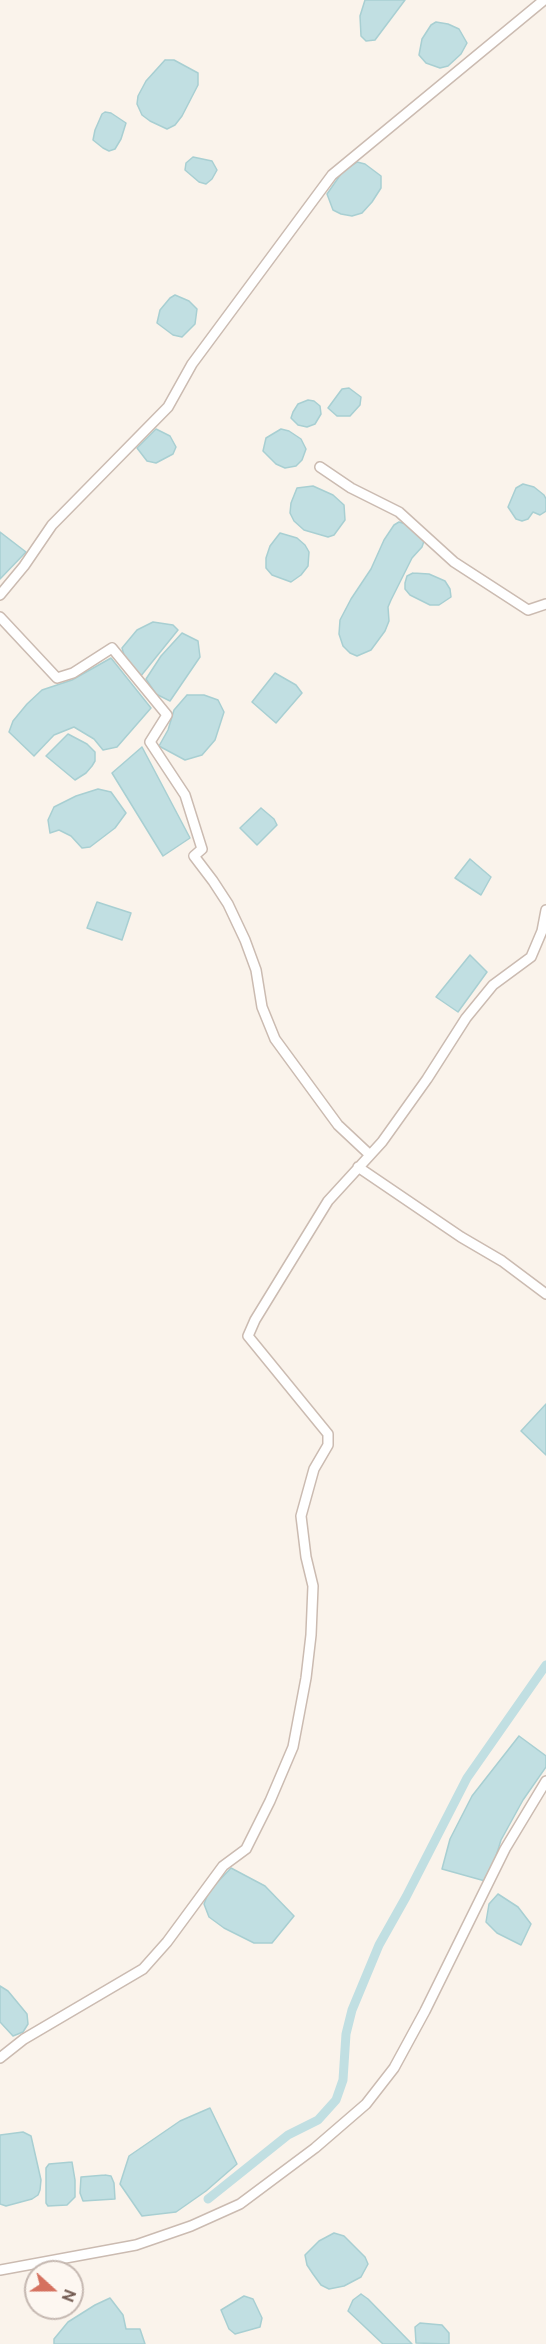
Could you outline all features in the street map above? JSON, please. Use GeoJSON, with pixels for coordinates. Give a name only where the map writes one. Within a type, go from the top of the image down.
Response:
{"type":"FeatureCollection","features":[{"type":"Feature","properties":{"kind":"street"},"geometry":{"type":"LineString","coordinates":[[0,595],[24,566],[52,525],[168,407],[192,364],[332,175],[544,0]]}},
{"type":"Feature","properties":{"kind":"street"},"geometry":{"type":"LineString","coordinates":[[320,467],[351,488],[399,512],[454,562],[528,610],[546,604]]}},
{"type":"Feature","properties":{"kind":"street"},"geometry":{"type":"LineString","coordinates":[[0,617],[57,678],[73,673],[112,648],[166,715],[150,742],[185,795],[202,849],[194,856],[228,904],[245,940],[256,970],[262,1007],[275,1039],[338,1125],[370,1155]]}},
{"type":"Feature","properties":{"kind":"street"},"geometry":{"type":"LineString","coordinates":[[0,2058],[24,2039],[143,1969],[167,1942],[223,1866],[246,1849],[293,1747],[306,1678],[313,1604],[313,1586],[306,1557],[301,1516],[314,1469],[328,1445],[328,1434],[248,1336],[260,1311],[328,1201],[382,1142],[410,1105],[466,1018],[493,985],[531,957],[542,931],[546,910]]}},
{"type":"Feature","properties":{"kind":"street"},"geometry":{"type":"LineString","coordinates":[[358,1167],[461,1237],[502,1261],[546,1294]]}},
{"type":"Feature","properties":{"kind":"street"},"geometry":{"type":"LineString","coordinates":[[0,2270],[136,2245],[191,2226],[240,2204],[315,2148],[366,2104],[394,2067],[425,2011],[505,1849],[546,1781]]}},
{"type":"Feature","properties":{"kind":"water"},"geometry":{"type":"Polygon","coordinates":[[[365,0],[405,0],[375,40],[366,41],[361,36],[360,16],[365,0]]]}},
{"type":"Feature","properties":{"kind":"water"},"geometry":{"type":"Polygon","coordinates":[[[436,22],[459,29],[467,43],[461,54],[448,66],[440,68],[426,63],[419,55],[422,39],[431,25],[436,22]]]}},
{"type":"Feature","properties":{"kind":"water"},"geometry":{"type":"Polygon","coordinates":[[[165,60],[174,60],[198,73],[198,85],[182,116],[175,125],[167,129],[142,115],[137,104],[138,96],[146,81],[165,60]]]}},
{"type":"Feature","properties":{"kind":"water"},"geometry":{"type":"Polygon","coordinates":[[[105,112],[111,113],[126,123],[115,149],[109,151],[93,140],[95,130],[105,112]]]}},
{"type":"Feature","properties":{"kind":"water"},"geometry":{"type":"Polygon","coordinates":[[[193,157],[212,161],[217,170],[206,184],[199,182],[185,170],[186,163],[193,157]]]}},
{"type":"Feature","properties":{"kind":"water"},"geometry":{"type":"Polygon","coordinates":[[[357,162],[365,164],[381,176],[381,188],[362,213],[352,216],[341,214],[333,210],[327,194],[343,171],[357,162]]]}},
{"type":"Feature","properties":{"kind":"water"},"geometry":{"type":"Polygon","coordinates":[[[175,295],[189,301],[197,309],[195,324],[182,337],[173,335],[157,323],[160,310],[175,295]]]}},
{"type":"Feature","properties":{"kind":"water"},"geometry":{"type":"Polygon","coordinates":[[[349,388],[361,397],[360,405],[350,416],[337,416],[328,408],[342,389],[349,388]]]}},
{"type":"Feature","properties":{"kind":"water"},"geometry":{"type":"Polygon","coordinates":[[[308,400],[320,406],[321,414],[315,424],[307,427],[298,425],[291,418],[298,404],[308,400]]]}},
{"type":"Feature","properties":{"kind":"water"},"geometry":{"type":"Polygon","coordinates":[[[156,429],[170,436],[176,447],[173,454],[156,463],[147,461],[137,448],[156,429]]]}},
{"type":"Feature","properties":{"kind":"water"},"geometry":{"type":"Polygon","coordinates":[[[281,429],[301,439],[306,449],[302,460],[296,466],[285,468],[276,464],[263,451],[266,438],[281,429]]]}},
{"type":"Feature","properties":{"kind":"water"},"geometry":{"type":"Polygon","coordinates":[[[523,484],[534,487],[544,495],[546,511],[540,515],[533,512],[528,519],[522,521],[516,519],[508,507],[516,488],[523,484]]]}},
{"type":"Feature","properties":{"kind":"water"},"geometry":{"type":"Polygon","coordinates":[[[313,486],[333,495],[344,505],[345,520],[334,535],[328,537],[304,530],[294,521],[290,513],[297,488],[313,486]]]}},
{"type":"Feature","properties":{"kind":"water"},"geometry":{"type":"Polygon","coordinates":[[[399,522],[409,525],[419,533],[424,541],[422,547],[412,558],[391,600],[388,607],[389,621],[385,631],[371,650],[357,656],[343,646],[339,634],[340,620],[371,569],[384,540],[394,525],[399,522]]]}},
{"type":"Feature","properties":{"kind":"water"},"geometry":{"type":"Polygon","coordinates":[[[0,532],[26,552],[0,579],[0,532]]]}},
{"type":"Feature","properties":{"kind":"water"},"geometry":{"type":"Polygon","coordinates":[[[280,533],[297,538],[309,552],[308,566],[291,582],[272,575],[266,568],[270,546],[280,533]]]}},
{"type":"Feature","properties":{"kind":"water"},"geometry":{"type":"Polygon","coordinates":[[[413,573],[429,574],[445,581],[450,589],[451,597],[439,605],[430,605],[410,595],[405,589],[405,583],[407,576],[413,573]]]}},
{"type":"Feature","properties":{"kind":"water"},"geometry":{"type":"Polygon","coordinates":[[[153,622],[173,625],[178,630],[140,677],[126,662],[122,648],[137,630],[153,622]]]}},
{"type":"Feature","properties":{"kind":"water"},"geometry":{"type":"Polygon","coordinates":[[[182,633],[198,641],[200,657],[170,701],[156,694],[146,679],[161,656],[182,633]]]}},
{"type":"Feature","properties":{"kind":"water"},"geometry":{"type":"Polygon","coordinates":[[[111,658],[151,708],[117,747],[103,750],[94,739],[74,727],[54,735],[34,756],[9,732],[13,721],[42,690],[72,680],[111,658]]]}},
{"type":"Feature","properties":{"kind":"water"},"geometry":{"type":"Polygon","coordinates":[[[275,673],[296,685],[302,693],[276,723],[252,702],[275,673]]]}},
{"type":"Feature","properties":{"kind":"water"},"geometry":{"type":"Polygon","coordinates":[[[187,695],[204,695],[218,700],[224,712],[215,740],[202,755],[185,760],[159,746],[168,730],[174,710],[187,695]]]}},
{"type":"Feature","properties":{"kind":"water"},"geometry":{"type":"Polygon","coordinates":[[[68,734],[87,744],[95,752],[95,761],[92,766],[75,780],[46,756],[68,734]]]}},
{"type":"Feature","properties":{"kind":"water"},"geometry":{"type":"Polygon","coordinates":[[[142,747],[190,838],[163,856],[112,773],[142,747]]]}},
{"type":"Feature","properties":{"kind":"water"},"geometry":{"type":"Polygon","coordinates":[[[98,789],[111,792],[126,813],[115,828],[90,847],[82,848],[71,836],[59,830],[50,833],[48,820],[54,807],[76,796],[98,789]]]}},
{"type":"Feature","properties":{"kind":"water"},"geometry":{"type":"Polygon","coordinates":[[[261,808],[274,819],[277,825],[257,845],[240,828],[261,808]]]}},
{"type":"Feature","properties":{"kind":"water"},"geometry":{"type":"Polygon","coordinates":[[[470,859],[491,877],[481,895],[455,878],[470,859]]]}},
{"type":"Feature","properties":{"kind":"water"},"geometry":{"type":"Polygon","coordinates":[[[97,902],[131,913],[122,940],[87,928],[97,902]]]}},
{"type":"Feature","properties":{"kind":"water"},"geometry":{"type":"Polygon","coordinates":[[[470,955],[487,972],[458,1012],[436,997],[470,955]]]}},
{"type":"Feature","properties":{"kind":"water"},"geometry":{"type":"Polygon","coordinates":[[[546,1404],[546,1455],[521,1431],[546,1404]]]}},
{"type":"Feature","properties":{"kind":"water"},"geometry":{"type":"Polygon","coordinates":[[[519,1736],[546,1756],[546,1767],[523,1800],[501,1840],[492,1869],[485,1881],[442,1869],[450,1839],[472,1796],[519,1736]]]}},
{"type":"Feature","properties":{"kind":"water"},"geometry":{"type":"Polygon","coordinates":[[[231,1868],[265,1886],[294,1916],[272,1943],[254,1943],[224,1928],[209,1917],[204,1904],[209,1891],[231,1868]]]}},
{"type":"Feature","properties":{"kind":"water"},"geometry":{"type":"Polygon","coordinates":[[[498,1894],[518,1907],[531,1924],[521,1945],[497,1933],[486,1922],[489,1904],[498,1894]]]}},
{"type":"Feature","properties":{"kind":"water"},"geometry":{"type":"Polygon","coordinates":[[[0,1986],[8,1991],[27,2014],[28,2024],[23,2032],[13,2036],[0,2022],[0,1986]]]}},
{"type":"Feature","properties":{"kind":"water"},"geometry":{"type":"Polygon","coordinates":[[[210,2108],[237,2164],[206,2191],[176,2212],[142,2216],[120,2184],[129,2156],[180,2121],[210,2108]]]}},
{"type":"Feature","properties":{"kind":"water"},"geometry":{"type":"Polygon","coordinates":[[[23,2132],[31,2136],[41,2180],[40,2190],[38,2195],[32,2199],[6,2206],[0,2204],[0,2135],[23,2132]]]}},
{"type":"Feature","properties":{"kind":"water"},"geometry":{"type":"Polygon","coordinates":[[[72,2162],[75,2197],[67,2205],[48,2206],[46,2203],[46,2168],[49,2164],[72,2162]]]}},
{"type":"Feature","properties":{"kind":"water"},"geometry":{"type":"Polygon","coordinates":[[[111,2176],[114,2183],[115,2199],[83,2201],[80,2193],[81,2177],[111,2176]]]}},
{"type":"Feature","properties":{"kind":"water"},"geometry":{"type":"Polygon","coordinates":[[[334,2233],[344,2236],[365,2257],[368,2264],[361,2277],[344,2286],[329,2289],[321,2285],[313,2274],[307,2265],[305,2255],[319,2241],[334,2233]]]}},
{"type":"Feature","properties":{"kind":"water"},"geometry":{"type":"Polygon","coordinates":[[[361,2294],[412,2344],[383,2344],[348,2311],[353,2300],[361,2294]]]}},
{"type":"Feature","properties":{"kind":"water"},"geometry":{"type":"Polygon","coordinates":[[[244,2296],[253,2299],[262,2318],[260,2327],[235,2334],[229,2329],[221,2310],[244,2296]]]}},
{"type":"Feature","properties":{"kind":"water"},"geometry":{"type":"Polygon","coordinates":[[[110,2298],[123,2315],[126,2329],[140,2329],[145,2344],[54,2344],[54,2339],[68,2322],[84,2320],[84,2312],[110,2298]]]}},
{"type":"Feature","properties":{"kind":"water"},"geometry":{"type":"Polygon","coordinates":[[[420,2323],[442,2325],[449,2333],[449,2344],[416,2343],[415,2327],[420,2323]]]}},
{"type":"Feature","properties":{"kind":"waterway"},"geometry":{"type":"LineString","coordinates":[[208,2199],[288,2135],[318,2120],[336,2100],[343,2080],[346,2034],[352,2010],[379,1945],[467,1778],[546,1665]]}}]}
